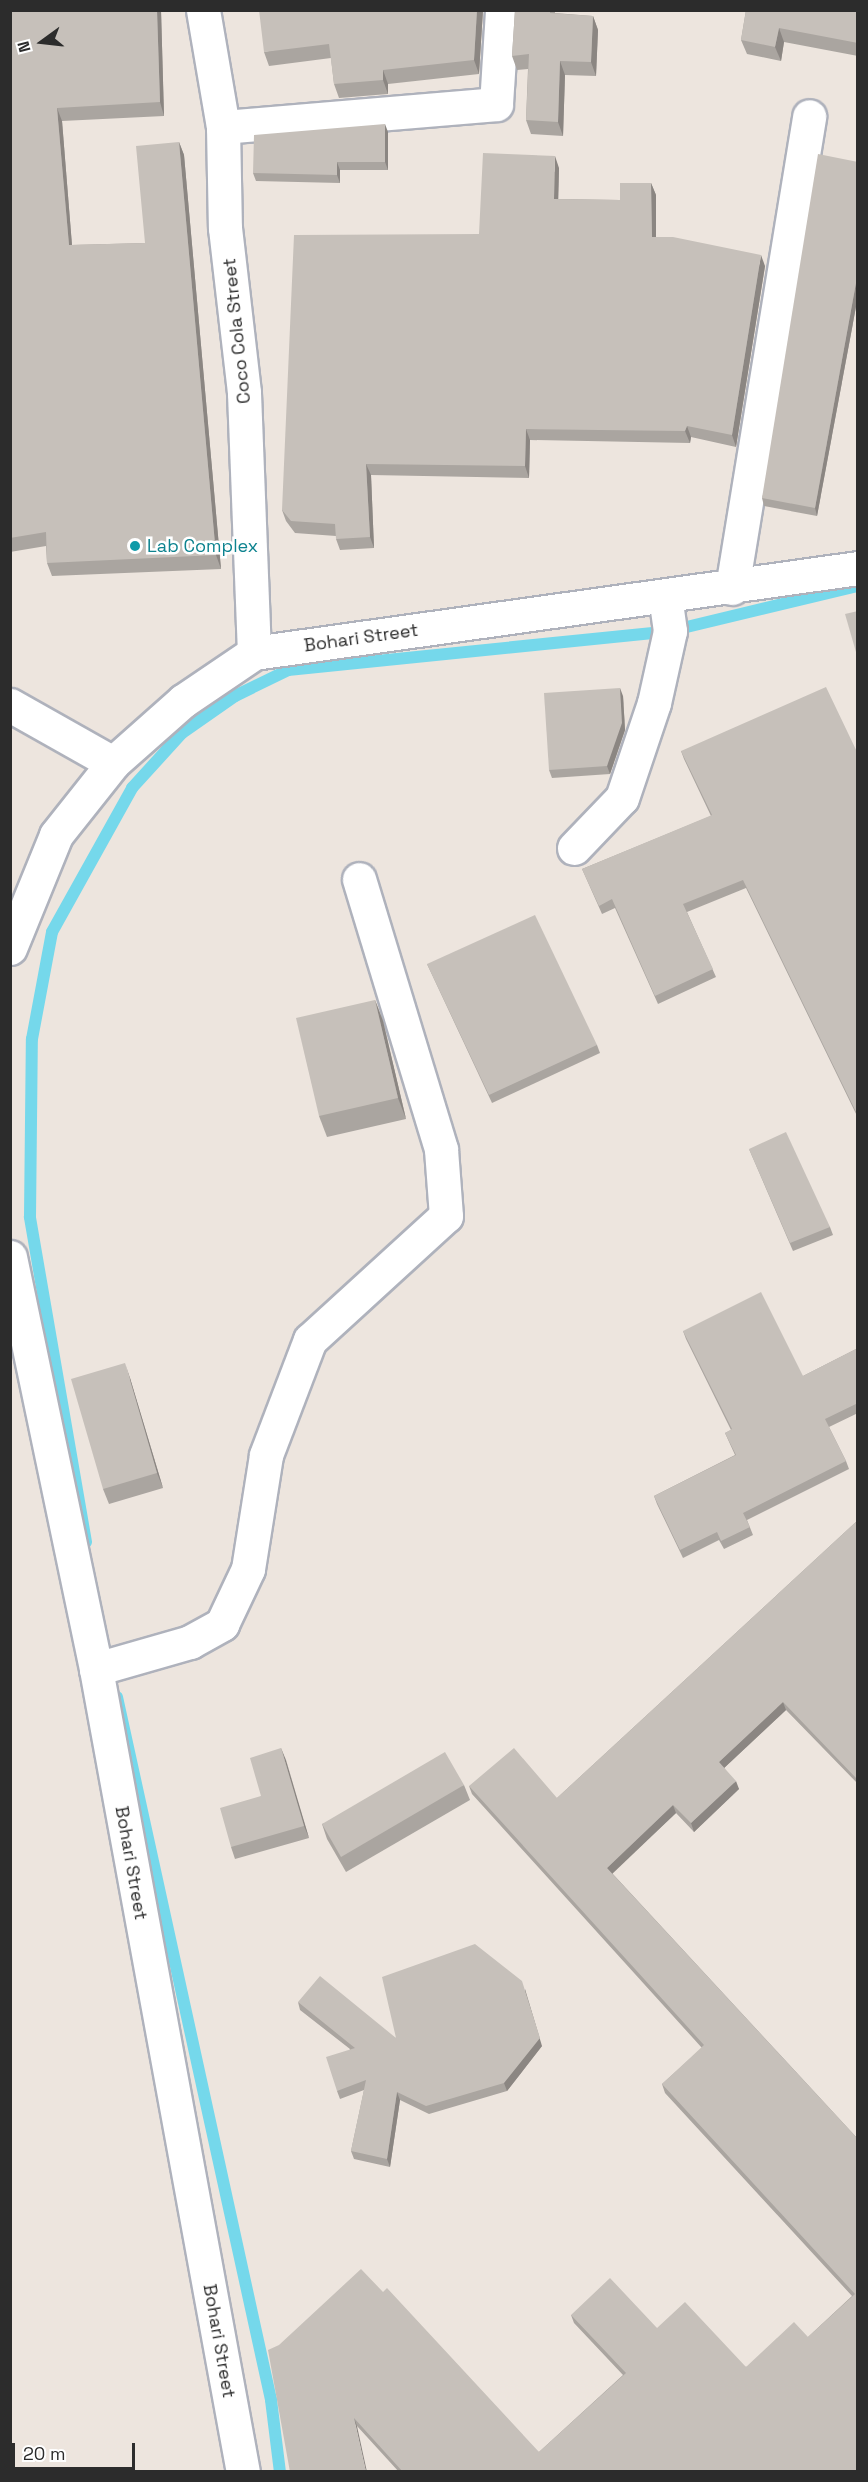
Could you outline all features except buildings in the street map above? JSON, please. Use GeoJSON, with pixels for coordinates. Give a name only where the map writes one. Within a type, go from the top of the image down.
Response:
{"type":"FeatureCollection","features":[{"type":"Feature","properties":{"kind":"street","name":"Coco Cola Street"},"geometry":{"type":"LineString","coordinates":[[203,10],[223,127],[225,228],[244,393],[254,653]]}},
{"type":"Feature","properties":{"kind":"street"},"geometry":{"type":"LineString","coordinates":[[223,127],[496,104],[502,10]]}},
{"type":"Feature","properties":{"kind":"street"},"geometry":{"type":"LineString","coordinates":[[732,588],[809,116]]}},
{"type":"Feature","properties":{"kind":"street","name":"Bohari Street"},"geometry":{"type":"LineString","coordinates":[[10,948],[56,835],[113,763],[183,701],[254,653],[732,588],[858,568]]}},
{"type":"Feature","properties":{"kind":"street"},"geometry":{"type":"LineString","coordinates":[[574,848],[622,798],[654,703],[670,631],[665,597]]}},
{"type":"Feature","properties":{"kind":"street"},"geometry":{"type":"LineString","coordinates":[[10,705],[113,763]]}},
{"type":"Feature","properties":{"kind":"street"},"geometry":{"type":"LineString","coordinates":[[96,1669],[190,1641],[222,1624],[248,1569],[266,1455],[310,1340],[446,1216],[441,1149],[359,879]]}},
{"type":"Feature","properties":{"kind":"street","name":"Bohari Street"},"geometry":{"type":"LineString","coordinates":[[10,1257],[96,1669],[243,2472]]}},
{"type":"Feature","properties":{"kind":"waterway"},"geometry":{"type":"LineString","coordinates":[[86,1542],[30,1217],[32,1039],[52,932],[132,788],[182,733],[235,696],[288,670],[670,631],[858,586]]}},
{"type":"Feature","properties":{"kind":"waterway"},"geometry":{"type":"LineString","coordinates":[[117,1697],[271,2400],[280,2472]]}},
{"type":"Feature","properties":{"kind":"place","name":"Lab Complex"},"geometry":{"type":"Point","coordinates":[135,546]}}]}
